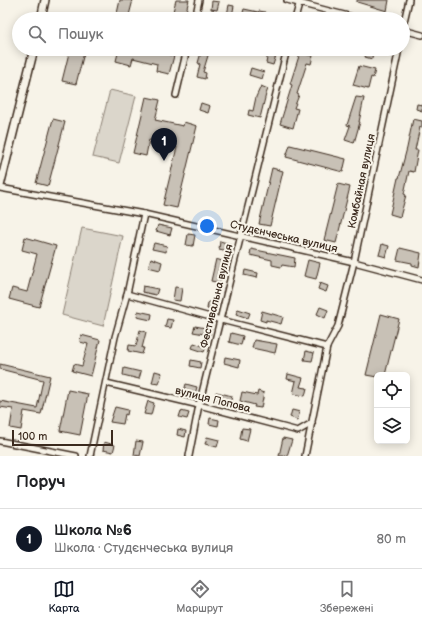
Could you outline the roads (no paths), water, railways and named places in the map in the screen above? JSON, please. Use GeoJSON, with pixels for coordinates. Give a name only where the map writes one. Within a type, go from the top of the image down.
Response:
{"type":"FeatureCollection","features":[{"type":"Feature","properties":{"kind":"street"},"geometry":{"type":"LineString","coordinates":[[42,12],[45,0]]}},
{"type":"Feature","properties":{"kind":"street"},"geometry":{"type":"LineString","coordinates":[[197,12],[200,0]]}},
{"type":"Feature","properties":{"kind":"street"},"geometry":{"type":"LineString","coordinates":[[287,0],[299,1],[336,12]]}},
{"type":"Feature","properties":{"kind":"street"},"geometry":{"type":"LineString","coordinates":[[406,12],[408,0]]}},
{"type":"Feature","properties":{"kind":"street"},"geometry":{"type":"LineString","coordinates":[[297,12],[299,1]]}},
{"type":"Feature","properties":{"kind":"street"},"geometry":{"type":"LineString","coordinates":[[410,32],[422,35]]}},
{"type":"Feature","properties":{"kind":"street"},"geometry":{"type":"LineString","coordinates":[[0,187],[32,56]]}},
{"type":"Feature","properties":{"kind":"street"},"geometry":{"type":"LineString","coordinates":[[176,95],[185,56]]}},
{"type":"Feature","properties":{"kind":"street","name":"Фестивальна вулиця"},"geometry":{"type":"LineString","coordinates":[[189,456],[199,405],[285,56]]}},
{"type":"Feature","properties":{"kind":"street","name":"Комбайная вулиця"},"geometry":{"type":"LineString","coordinates":[[305,456],[327,346],[338,326],[354,262],[398,56]]}},
{"type":"Feature","properties":{"kind":"street","name":"Студєнчеська вулиця"},"geometry":{"type":"LineString","coordinates":[[0,187],[144,214],[354,262],[422,280]]}},
{"type":"Feature","properties":{"kind":"street"},"geometry":{"type":"LineString","coordinates":[[90,456],[115,337],[127,294],[144,214]]}},
{"type":"Feature","properties":{"kind":"street"},"geometry":{"type":"LineString","coordinates":[[127,294],[221,320],[327,346]]}},
{"type":"Feature","properties":{"kind":"street","name":"вулиця Попова"},"geometry":{"type":"LineString","coordinates":[[106,383],[199,405],[298,431],[312,423]]}},
{"type":"Feature","properties":{"kind":"street"},"geometry":{"type":"LineString","coordinates":[[0,441],[76,456]]}},
{"type":"Feature","properties":{"kind":"place","name":"Школа №6"},"geometry":{"type":"Point","coordinates":[164,161]}}]}
